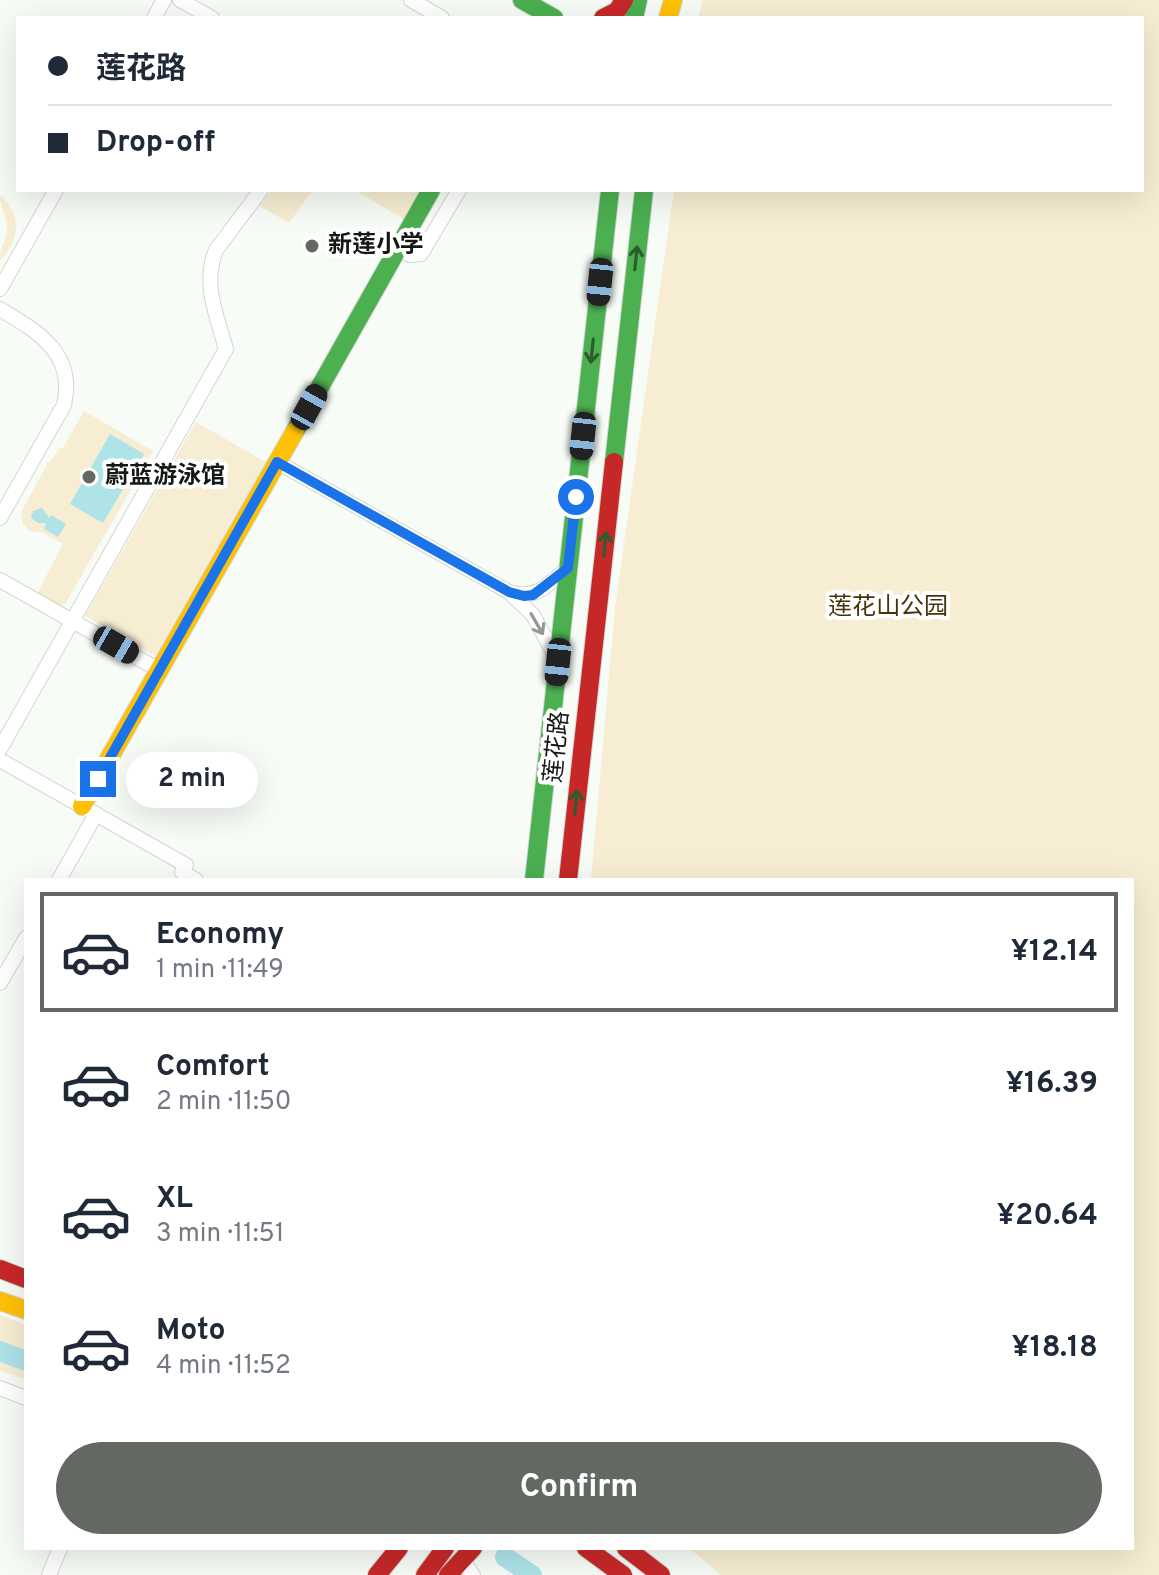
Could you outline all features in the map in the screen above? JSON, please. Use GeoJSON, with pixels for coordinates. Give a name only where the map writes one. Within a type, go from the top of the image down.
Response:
{"type":"FeatureCollection","features":[{"type":"Feature","properties":{"kind":"main road"},"geometry":{"type":"LineString","coordinates":[[607,16],[617,11],[624,0]]}},
{"type":"Feature","properties":{"kind":"main road"},"geometry":{"type":"LineString","coordinates":[[529,8],[549,16]]}},
{"type":"Feature","properties":{"kind":"main road"},"geometry":{"type":"LineString","coordinates":[[89,810],[159,670],[430,192]]}},
{"type":"Feature","properties":{"kind":"main road","name":"莲花路"},"geometry":{"type":"LineString","coordinates":[[534,878],[610,192]]}},
{"type":"Feature","properties":{"kind":"main road","name":"莲花路"},"geometry":{"type":"LineString","coordinates":[[568,878],[644,192]]}},
{"type":"Feature","properties":{"kind":"main road"},"geometry":{"type":"LineString","coordinates":[[0,1269],[24,1278]]}},
{"type":"Feature","properties":{"kind":"main road"},"geometry":{"type":"LineString","coordinates":[[0,1301],[24,1309]]}},
{"type":"Feature","properties":{"kind":"main road"},"geometry":{"type":"LineString","coordinates":[[375,1575],[387,1550]]}},
{"type":"Feature","properties":{"kind":"main road"},"geometry":{"type":"LineString","coordinates":[[425,1575],[444,1550]]}},
{"type":"Feature","properties":{"kind":"main road"},"geometry":{"type":"LineString","coordinates":[[448,1575],[471,1550]]}},
{"type":"Feature","properties":{"kind":"main road"},"geometry":{"type":"LineString","coordinates":[[589,1550],[623,1575]]}},
{"type":"Feature","properties":{"kind":"main road"},"geometry":{"type":"LineString","coordinates":[[629,1550],[661,1575]]}},
{"type":"Feature","properties":{"kind":"street"},"geometry":{"type":"LineString","coordinates":[[180,0],[208,16]]}},
{"type":"Feature","properties":{"kind":"street"},"geometry":{"type":"LineString","coordinates":[[411,0],[439,16]]}},
{"type":"Feature","properties":{"kind":"street"},"geometry":{"type":"LineString","coordinates":[[0,289],[55,192]]}},
{"type":"Feature","properties":{"kind":"street"},"geometry":{"type":"LineString","coordinates":[[0,749],[226,349],[210,286],[212,261],[216,250],[260,192]]}},
{"type":"Feature","properties":{"kind":"street"},"geometry":{"type":"LineString","coordinates":[[398,249],[410,255],[421,254],[458,192]]}},
{"type":"Feature","properties":{"kind":"street"},"geometry":{"type":"LineString","coordinates":[[0,309],[46,340],[58,354],[68,389],[64,405],[0,518]]}},
{"type":"Feature","properties":{"kind":"street"},"geometry":{"type":"LineString","coordinates":[[277,462],[509,592],[533,595],[568,568]]}},
{"type":"Feature","properties":{"kind":"street"},"geometry":{"type":"LineString","coordinates":[[0,580],[159,670]]}},
{"type":"Feature","properties":{"kind":"street"},"geometry":{"type":"LineString","coordinates":[[509,592],[533,615],[558,662]]}},
{"type":"Feature","properties":{"kind":"street"},"geometry":{"type":"LineString","coordinates":[[0,760],[186,865],[182,872],[192,878]]}},
{"type":"Feature","properties":{"kind":"street"},"geometry":{"type":"LineString","coordinates":[[60,878],[89,810]]}},
{"type":"Feature","properties":{"kind":"street"},"geometry":{"type":"LineString","coordinates":[[0,983],[24,941]]}},
{"type":"Feature","properties":{"kind":"street"},"geometry":{"type":"LineString","coordinates":[[0,1388],[24,1397]]}},
{"type":"Feature","properties":{"kind":"street"},"geometry":{"type":"LineString","coordinates":[[46,1575],[57,1550]]}},
{"type":"Feature","properties":{"kind":"street"},"geometry":{"type":"LineString","coordinates":[[471,1550],[465,1564],[473,1575]]}},
{"type":"Feature","properties":{"kind":"green space","name":"莲花山公园"},"geometry":{"type":"Polygon","coordinates":[[[703,0],[1159,0],[1159,1575],[721,1575],[691,1550],[1134,1550],[1134,878],[591,878],[615,607],[674,192],[1144,192],[1144,16],[699,16],[703,0]]]}},
{"type":"Feature","properties":{"kind":"green space"},"geometry":{"type":"Polygon","coordinates":[[[270,192],[312,192],[289,223],[260,206],[270,192]]]}},
{"type":"Feature","properties":{"kind":"green space"},"geometry":{"type":"Polygon","coordinates":[[[358,192],[421,192],[405,220],[358,192]]]}},
{"type":"Feature","properties":{"kind":"green space"},"geometry":{"type":"Polygon","coordinates":[[[0,195],[12,210],[16,228],[12,244],[0,260],[7,228],[0,195]]]}},
{"type":"Feature","properties":{"kind":"green space","name":"蔚蓝游泳馆"},"geometry":{"type":"Polygon","coordinates":[[[84,411],[153,451],[65,604],[56,605],[37,594],[63,544],[41,532],[31,532],[23,524],[21,512],[47,461],[50,462],[63,448],[84,411]]]}},
{"type":"Feature","properties":{"kind":"green space"},"geometry":{"type":"Polygon","coordinates":[[[196,422],[266,462],[155,656],[85,616],[196,422]]]}},
{"type":"Feature","properties":{"kind":"green space"},"geometry":{"type":"Polygon","coordinates":[[[0,1315],[24,1324],[24,1379],[0,1370],[0,1315]]]}},
{"type":"Feature","properties":{"kind":"water"},"geometry":{"type":"Polygon","coordinates":[[[110,434],[144,454],[103,523],[70,504],[110,434]]]}},
{"type":"Feature","properties":{"kind":"water"},"geometry":{"type":"Polygon","coordinates":[[[42,508],[49,518],[51,515],[66,524],[58,537],[44,529],[46,523],[38,523],[31,518],[33,511],[42,508]]]}},
{"type":"Feature","properties":{"kind":"waterway"},"geometry":{"type":"LineString","coordinates":[[0,1351],[24,1360]]}},
{"type":"Feature","properties":{"kind":"waterway"},"geometry":{"type":"LineString","coordinates":[[505,1557],[532,1575]]}},
{"type":"Feature","properties":{"kind":"traffic: fast"},"geometry":{"type":"LineString","coordinates":[[522,0],[550,16]]}},
{"type":"Feature","properties":{"kind":"traffic: fast"},"geometry":{"type":"LineString","coordinates":[[634,16],[638,0]]}},
{"type":"Feature","properties":{"kind":"traffic: fast"},"geometry":{"type":"LineString","coordinates":[[295,431],[430,192]]}},
{"type":"Feature","properties":{"kind":"traffic: fast"},"geometry":{"type":"LineString","coordinates":[[534,878],[610,192]]}},
{"type":"Feature","properties":{"kind":"traffic: fast"},"geometry":{"type":"LineString","coordinates":[[614,462],[644,192]]}},
{"type":"Feature","properties":{"kind":"traffic: slow"},"geometry":{"type":"LineString","coordinates":[[669,16],[673,0]]}},
{"type":"Feature","properties":{"kind":"traffic: slow"},"geometry":{"type":"LineString","coordinates":[[82,806],[295,431]]}},
{"type":"Feature","properties":{"kind":"traffic: slow"},"geometry":{"type":"LineString","coordinates":[[0,1301],[24,1309]]}},
{"type":"Feature","properties":{"kind":"traffic: jam"},"geometry":{"type":"LineString","coordinates":[[607,16],[617,11],[624,0]]}},
{"type":"Feature","properties":{"kind":"traffic: jam"},"geometry":{"type":"LineString","coordinates":[[568,878],[614,462]]}},
{"type":"Feature","properties":{"kind":"traffic: jam"},"geometry":{"type":"LineString","coordinates":[[0,1269],[24,1278]]}},
{"type":"Feature","properties":{"kind":"traffic: jam"},"geometry":{"type":"LineString","coordinates":[[377,1575],[397,1550]]}},
{"type":"Feature","properties":{"kind":"traffic: jam"},"geometry":{"type":"LineString","coordinates":[[425,1575],[444,1550]]}},
{"type":"Feature","properties":{"kind":"traffic: jam"},"geometry":{"type":"LineString","coordinates":[[448,1575],[471,1550]]}},
{"type":"Feature","properties":{"kind":"traffic: jam"},"geometry":{"type":"LineString","coordinates":[[589,1550],[623,1575]]}},
{"type":"Feature","properties":{"kind":"traffic: jam"},"geometry":{"type":"LineString","coordinates":[[629,1550],[661,1575]]}},
{"type":"Feature","properties":{"kind":"place","name":"新莲小学"},"geometry":{"type":"Point","coordinates":[312,246]}},
{"type":"Feature","properties":{"kind":"place","name":"蔚蓝游泳馆"},"geometry":{"type":"Point","coordinates":[89,477]}},
{"type":"Feature","properties":{"kind":"route"},"geometry":{"type":"LineString","coordinates":[[98,779],[277,462],[509,592],[524,596],[537,593],[568,568],[576,497]]}}]}
